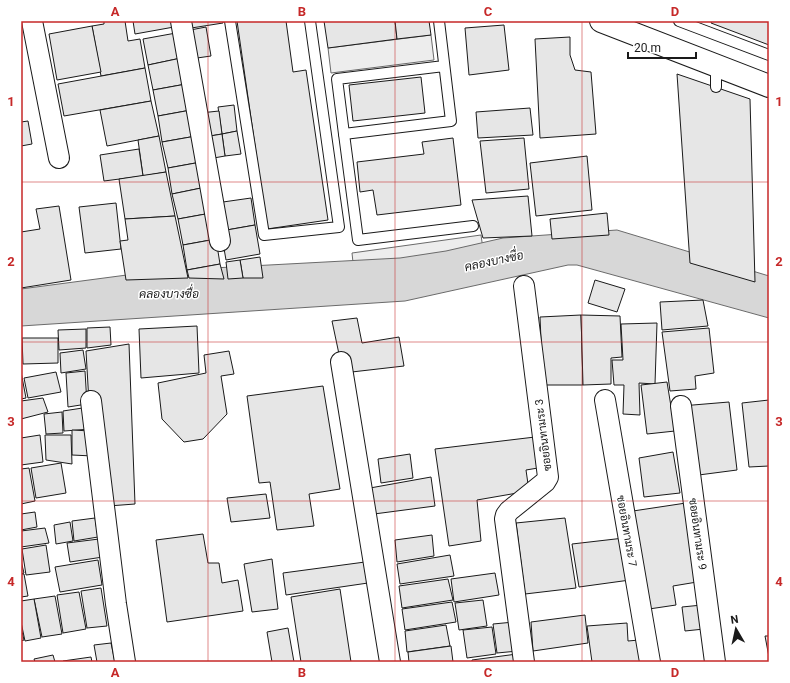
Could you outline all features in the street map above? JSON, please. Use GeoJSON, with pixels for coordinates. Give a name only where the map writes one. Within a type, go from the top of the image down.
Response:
{"type":"FeatureCollection","features":[{"type":"Feature","properties":{"kind":"street"},"geometry":{"type":"LineString","coordinates":[[32,21],[59,158]]}},
{"type":"Feature","properties":{"kind":"street"},"geometry":{"type":"LineString","coordinates":[[181,21],[220,241]]}},
{"type":"Feature","properties":{"kind":"street"},"geometry":{"type":"LineString","coordinates":[[601,21],[769,86]]}},
{"type":"Feature","properties":{"kind":"street","name":"ซอยอินทามระ 3"},"geometry":{"type":"LineString","coordinates":[[524,286],[548,476],[545,482],[509,511],[504,519],[524,662]]}},
{"type":"Feature","properties":{"kind":"street"},"geometry":{"type":"LineString","coordinates":[[341,362],[390,662]]}},
{"type":"Feature","properties":{"kind":"street","name":"ซอยอินทามระ 7"},"geometry":{"type":"LineString","coordinates":[[605,400],[650,662]]}},
{"type":"Feature","properties":{"kind":"street"},"geometry":{"type":"LineString","coordinates":[[92,401],[116,604],[125,662]]}},
{"type":"Feature","properties":{"kind":"street","name":"ซอยอินทามระ 9"},"geometry":{"type":"LineString","coordinates":[[681,406],[715,662]]}},
{"type":"Feature","properties":{"kind":"lane"},"geometry":{"type":"LineString","coordinates":[[230,21],[264,235],[339,227],[310,21]]}},
{"type":"Feature","properties":{"kind":"lane"},"geometry":{"type":"LineString","coordinates":[[344,134],[451,121],[439,21]]}},
{"type":"Feature","properties":{"kind":"lane"},"geometry":{"type":"LineString","coordinates":[[679,21],[701,25],[769,55]]}},
{"type":"Feature","properties":{"kind":"lane"},"geometry":{"type":"LineString","coordinates":[[444,66],[337,79],[358,240],[473,226]]}},
{"type":"Feature","properties":{"kind":"lane"},"geometry":{"type":"LineString","coordinates":[[716,66],[716,87]]}},
{"type":"Feature","properties":{"kind":"shaded area"},"geometry":{"type":"Polygon","coordinates":[[[431,35],[434,60],[331,73],[328,48],[431,35]]]}},
{"type":"Feature","properties":{"kind":"shaded area"},"geometry":{"type":"Polygon","coordinates":[[[481,235],[483,249],[354,272],[352,253],[481,235]]]}},
{"type":"Feature","properties":{"kind":"water","name":"คลองบางซื่อ"},"geometry":{"type":"Polygon","coordinates":[[[617,230],[769,276],[769,318],[577,265],[568,265],[405,301],[21,326],[21,289],[157,271],[400,258],[446,251],[503,238],[617,230]]]}},
{"type":"Feature","properties":{"kind":"building"},"geometry":{"type":"Polygon","coordinates":[[[104,21],[125,21],[128,41],[140,39],[145,68],[101,76],[92,26],[104,24],[104,21]]]}},
{"type":"Feature","properties":{"kind":"building"},"geometry":{"type":"Polygon","coordinates":[[[133,21],[173,21],[174,27],[135,34],[133,21]]]}},
{"type":"Feature","properties":{"kind":"building"},"geometry":{"type":"Polygon","coordinates":[[[183,21],[223,21],[223,23],[185,29],[183,21]]]}},
{"type":"Feature","properties":{"kind":"building"},"geometry":{"type":"Polygon","coordinates":[[[237,21],[286,21],[293,72],[306,70],[328,220],[267,229],[237,21]]]}},
{"type":"Feature","properties":{"kind":"building"},"geometry":{"type":"Polygon","coordinates":[[[324,21],[395,21],[397,39],[328,48],[324,21]]]}},
{"type":"Feature","properties":{"kind":"building"},"geometry":{"type":"Polygon","coordinates":[[[395,21],[429,21],[431,35],[397,39],[395,21]]]}},
{"type":"Feature","properties":{"kind":"building"},"geometry":{"type":"Polygon","coordinates":[[[712,21],[769,21],[769,45],[711,23],[712,21]]]}},
{"type":"Feature","properties":{"kind":"building"},"geometry":{"type":"Polygon","coordinates":[[[504,25],[509,70],[469,75],[465,28],[504,25]]]}},
{"type":"Feature","properties":{"kind":"building"},"geometry":{"type":"Polygon","coordinates":[[[92,26],[101,72],[57,80],[49,34],[92,26]]]}},
{"type":"Feature","properties":{"kind":"building"},"geometry":{"type":"Polygon","coordinates":[[[206,27],[211,56],[190,59],[185,31],[206,27]]]}},
{"type":"Feature","properties":{"kind":"building"},"geometry":{"type":"Polygon","coordinates":[[[176,33],[181,58],[148,65],[143,39],[176,33]]]}},
{"type":"Feature","properties":{"kind":"building"},"geometry":{"type":"Polygon","coordinates":[[[570,37],[570,55],[575,70],[591,72],[596,134],[540,138],[535,39],[570,37]]]}},
{"type":"Feature","properties":{"kind":"building"},"geometry":{"type":"Polygon","coordinates":[[[181,58],[186,84],[153,90],[148,65],[181,58]]]}},
{"type":"Feature","properties":{"kind":"building"},"geometry":{"type":"Polygon","coordinates":[[[145,68],[151,101],[64,116],[58,84],[145,68]]]}},
{"type":"Feature","properties":{"kind":"building"},"geometry":{"type":"Polygon","coordinates":[[[677,74],[750,99],[755,282],[690,263],[677,74]]]}},
{"type":"Feature","properties":{"kind":"building"},"geometry":{"type":"Polygon","coordinates":[[[421,77],[425,113],[353,121],[349,85],[421,77]]]}},
{"type":"Feature","properties":{"kind":"building"},"geometry":{"type":"Polygon","coordinates":[[[186,84],[191,110],[158,116],[153,90],[186,84]]]}},
{"type":"Feature","properties":{"kind":"building"},"geometry":{"type":"Polygon","coordinates":[[[151,101],[159,136],[107,146],[100,110],[151,101]]]}},
{"type":"Feature","properties":{"kind":"building"},"geometry":{"type":"Polygon","coordinates":[[[234,105],[237,131],[222,134],[218,107],[234,105]]]}},
{"type":"Feature","properties":{"kind":"building"},"geometry":{"type":"Polygon","coordinates":[[[530,108],[533,135],[478,138],[476,112],[530,108]]]}},
{"type":"Feature","properties":{"kind":"building"},"geometry":{"type":"Polygon","coordinates":[[[191,110],[196,136],[162,142],[158,116],[191,110]]]}},
{"type":"Feature","properties":{"kind":"building"},"geometry":{"type":"Polygon","coordinates":[[[219,111],[222,134],[204,137],[200,113],[219,111]]]}},
{"type":"Feature","properties":{"kind":"building"},"geometry":{"type":"Polygon","coordinates":[[[28,121],[32,144],[21,146],[21,122],[28,121]]]}},
{"type":"Feature","properties":{"kind":"building"},"geometry":{"type":"Polygon","coordinates":[[[237,131],[241,154],[225,156],[222,134],[237,131]]]}},
{"type":"Feature","properties":{"kind":"building"},"geometry":{"type":"Polygon","coordinates":[[[222,134],[225,156],[208,159],[204,137],[222,134]]]}},
{"type":"Feature","properties":{"kind":"building"},"geometry":{"type":"Polygon","coordinates":[[[159,136],[166,172],[143,176],[138,140],[159,136]]]}},
{"type":"Feature","properties":{"kind":"building"},"geometry":{"type":"Polygon","coordinates":[[[196,136],[201,162],[168,168],[162,142],[196,136]]]}},
{"type":"Feature","properties":{"kind":"building"},"geometry":{"type":"Polygon","coordinates":[[[453,138],[461,205],[377,215],[373,190],[360,192],[357,162],[424,154],[422,142],[453,138]]]}},
{"type":"Feature","properties":{"kind":"building"},"geometry":{"type":"Polygon","coordinates":[[[524,138],[529,189],[486,193],[480,141],[524,138]]]}},
{"type":"Feature","properties":{"kind":"building"},"geometry":{"type":"Polygon","coordinates":[[[139,149],[143,176],[104,181],[100,155],[139,149]]]}},
{"type":"Feature","properties":{"kind":"building"},"geometry":{"type":"Polygon","coordinates":[[[587,156],[592,210],[536,216],[530,163],[587,156]]]}},
{"type":"Feature","properties":{"kind":"building"},"geometry":{"type":"Polygon","coordinates":[[[201,162],[206,187],[172,194],[168,168],[201,162]]]}},
{"type":"Feature","properties":{"kind":"building"},"geometry":{"type":"Polygon","coordinates":[[[166,172],[175,216],[125,219],[119,179],[166,172]]]}},
{"type":"Feature","properties":{"kind":"building"},"geometry":{"type":"Polygon","coordinates":[[[206,187],[211,213],[178,219],[172,194],[206,187]]]}},
{"type":"Feature","properties":{"kind":"building"},"geometry":{"type":"Polygon","coordinates":[[[528,196],[532,236],[483,238],[472,200],[528,196]]]}},
{"type":"Feature","properties":{"kind":"building"},"geometry":{"type":"Polygon","coordinates":[[[251,198],[255,225],[221,231],[216,203],[251,198]]]}},
{"type":"Feature","properties":{"kind":"building"},"geometry":{"type":"Polygon","coordinates":[[[116,203],[121,249],[85,253],[79,207],[116,203]]]}},
{"type":"Feature","properties":{"kind":"building"},"geometry":{"type":"Polygon","coordinates":[[[59,206],[71,280],[21,288],[21,232],[40,229],[36,209],[59,206]]]}},
{"type":"Feature","properties":{"kind":"building"},"geometry":{"type":"Polygon","coordinates":[[[211,213],[216,239],[183,245],[178,219],[211,213]]]}},
{"type":"Feature","properties":{"kind":"building"},"geometry":{"type":"Polygon","coordinates":[[[607,213],[609,235],[552,239],[550,219],[607,213]]]}},
{"type":"Feature","properties":{"kind":"building"},"geometry":{"type":"Polygon","coordinates":[[[175,216],[188,278],[126,280],[120,241],[128,240],[125,219],[175,216]]]}},
{"type":"Feature","properties":{"kind":"building"},"geometry":{"type":"Polygon","coordinates":[[[255,225],[260,254],[226,260],[221,231],[255,225]]]}},
{"type":"Feature","properties":{"kind":"building"},"geometry":{"type":"Polygon","coordinates":[[[216,239],[220,264],[187,270],[183,245],[216,239]]]}},
{"type":"Feature","properties":{"kind":"building"},"geometry":{"type":"Polygon","coordinates":[[[260,257],[263,278],[243,278],[240,260],[260,257]]]}},
{"type":"Feature","properties":{"kind":"building"},"geometry":{"type":"Polygon","coordinates":[[[240,260],[243,278],[228,279],[226,262],[240,260]]]}},
{"type":"Feature","properties":{"kind":"building"},"geometry":{"type":"Polygon","coordinates":[[[220,264],[224,279],[189,278],[187,270],[220,264]]]}},
{"type":"Feature","properties":{"kind":"building"},"geometry":{"type":"Polygon","coordinates":[[[595,280],[625,289],[617,312],[588,303],[595,280]]]}},
{"type":"Feature","properties":{"kind":"building"},"geometry":{"type":"Polygon","coordinates":[[[703,300],[708,326],[662,330],[660,302],[703,300]]]}},
{"type":"Feature","properties":{"kind":"building"},"geometry":{"type":"Polygon","coordinates":[[[581,315],[583,385],[543,385],[540,317],[581,315]]]}},
{"type":"Feature","properties":{"kind":"building"},"geometry":{"type":"Polygon","coordinates":[[[581,315],[620,316],[622,357],[611,358],[611,384],[583,385],[581,315]]]}},
{"type":"Feature","properties":{"kind":"building"},"geometry":{"type":"Polygon","coordinates":[[[357,318],[362,343],[399,337],[404,366],[343,373],[332,321],[357,318]]]}},
{"type":"Feature","properties":{"kind":"building"},"geometry":{"type":"Polygon","coordinates":[[[657,323],[655,384],[639,383],[640,415],[623,414],[624,385],[614,385],[612,360],[623,360],[621,324],[657,323]]]}},
{"type":"Feature","properties":{"kind":"building"},"geometry":{"type":"Polygon","coordinates":[[[197,326],[199,373],[141,378],[139,329],[197,326]]]}},
{"type":"Feature","properties":{"kind":"building"},"geometry":{"type":"Polygon","coordinates":[[[110,327],[111,345],[87,348],[87,328],[110,327]]]}},
{"type":"Feature","properties":{"kind":"building"},"geometry":{"type":"Polygon","coordinates":[[[709,328],[714,373],[695,376],[696,389],[670,391],[662,332],[709,328]]]}},
{"type":"Feature","properties":{"kind":"building"},"geometry":{"type":"Polygon","coordinates":[[[86,329],[86,348],[59,350],[58,330],[86,329]]]}},
{"type":"Feature","properties":{"kind":"building"},"geometry":{"type":"Polygon","coordinates":[[[22,338],[58,338],[58,363],[23,364],[22,338]]]}},
{"type":"Feature","properties":{"kind":"building"},"geometry":{"type":"Polygon","coordinates":[[[129,344],[135,504],[95,507],[86,351],[129,344]]]}},
{"type":"Feature","properties":{"kind":"building"},"geometry":{"type":"Polygon","coordinates":[[[83,350],[86,369],[61,373],[60,353],[83,350]]]}},
{"type":"Feature","properties":{"kind":"building"},"geometry":{"type":"Polygon","coordinates":[[[229,351],[234,374],[221,376],[227,414],[203,439],[184,442],[162,419],[158,383],[206,373],[204,355],[229,351]]]}},
{"type":"Feature","properties":{"kind":"building"},"geometry":{"type":"Polygon","coordinates":[[[85,371],[87,404],[68,407],[66,373],[85,371]]]}},
{"type":"Feature","properties":{"kind":"building"},"geometry":{"type":"Polygon","coordinates":[[[21,372],[26,398],[21,399],[21,372]]]}},
{"type":"Feature","properties":{"kind":"building"},"geometry":{"type":"Polygon","coordinates":[[[56,372],[61,392],[28,398],[24,378],[56,372]]]}},
{"type":"Feature","properties":{"kind":"building"},"geometry":{"type":"Polygon","coordinates":[[[667,382],[675,431],[647,434],[641,385],[667,382]]]}},
{"type":"Feature","properties":{"kind":"building"},"geometry":{"type":"Polygon","coordinates":[[[323,386],[340,489],[309,494],[314,526],[277,530],[270,482],[259,483],[247,396],[323,386]]]}},
{"type":"Feature","properties":{"kind":"building"},"geometry":{"type":"Polygon","coordinates":[[[43,398],[48,412],[21,419],[21,401],[43,398]]]}},
{"type":"Feature","properties":{"kind":"building"},"geometry":{"type":"Polygon","coordinates":[[[769,400],[769,466],[749,467],[742,403],[769,400]]]}},
{"type":"Feature","properties":{"kind":"building"},"geometry":{"type":"Polygon","coordinates":[[[729,402],[737,470],[691,476],[681,406],[729,402]]]}},
{"type":"Feature","properties":{"kind":"building"},"geometry":{"type":"Polygon","coordinates":[[[89,407],[91,429],[64,431],[63,411],[89,407]]]}},
{"type":"Feature","properties":{"kind":"building"},"geometry":{"type":"Polygon","coordinates":[[[62,412],[63,433],[46,434],[44,414],[62,412]]]}},
{"type":"Feature","properties":{"kind":"building"},"geometry":{"type":"Polygon","coordinates":[[[72,430],[91,431],[93,456],[72,455],[72,430]]]}},
{"type":"Feature","properties":{"kind":"building"},"geometry":{"type":"Polygon","coordinates":[[[40,435],[43,462],[21,465],[21,438],[40,435]]]}},
{"type":"Feature","properties":{"kind":"building"},"geometry":{"type":"Polygon","coordinates":[[[45,435],[71,435],[72,464],[46,460],[45,435]]]}},
{"type":"Feature","properties":{"kind":"building"},"geometry":{"type":"Polygon","coordinates":[[[535,437],[538,468],[526,470],[529,491],[477,500],[481,541],[449,546],[435,449],[535,437]]]}},
{"type":"Feature","properties":{"kind":"building"},"geometry":{"type":"Polygon","coordinates":[[[673,452],[680,493],[644,497],[639,458],[673,452]]]}},
{"type":"Feature","properties":{"kind":"building"},"geometry":{"type":"Polygon","coordinates":[[[410,454],[413,478],[381,483],[378,459],[410,454]]]}},
{"type":"Feature","properties":{"kind":"building"},"geometry":{"type":"Polygon","coordinates":[[[61,463],[66,493],[36,498],[31,468],[61,463]]]}},
{"type":"Feature","properties":{"kind":"building"},"geometry":{"type":"Polygon","coordinates":[[[29,468],[35,501],[21,504],[21,469],[29,468]]]}},
{"type":"Feature","properties":{"kind":"building"},"geometry":{"type":"Polygon","coordinates":[[[431,477],[435,506],[374,514],[370,488],[431,477]]]}},
{"type":"Feature","properties":{"kind":"building"},"geometry":{"type":"Polygon","coordinates":[[[266,494],[270,518],[231,522],[227,498],[266,494]]]}},
{"type":"Feature","properties":{"kind":"building"},"geometry":{"type":"Polygon","coordinates":[[[686,503],[697,582],[673,586],[676,605],[649,609],[633,511],[686,503]]]}},
{"type":"Feature","properties":{"kind":"building"},"geometry":{"type":"Polygon","coordinates":[[[35,512],[37,527],[21,530],[21,514],[35,512]]]}},
{"type":"Feature","properties":{"kind":"building"},"geometry":{"type":"Polygon","coordinates":[[[95,518],[98,537],[74,541],[72,521],[95,518]]]}},
{"type":"Feature","properties":{"kind":"building"},"geometry":{"type":"Polygon","coordinates":[[[565,518],[576,588],[525,594],[516,523],[565,518]]]}},
{"type":"Feature","properties":{"kind":"building"},"geometry":{"type":"Polygon","coordinates":[[[70,522],[73,541],[56,544],[54,525],[70,522]]]}},
{"type":"Feature","properties":{"kind":"building"},"geometry":{"type":"Polygon","coordinates":[[[45,528],[49,543],[21,547],[21,531],[45,528]]]}},
{"type":"Feature","properties":{"kind":"building"},"geometry":{"type":"Polygon","coordinates":[[[203,534],[208,563],[219,563],[222,583],[238,580],[243,611],[167,622],[156,540],[203,534]]]}},
{"type":"Feature","properties":{"kind":"building"},"geometry":{"type":"Polygon","coordinates":[[[432,535],[434,556],[397,562],[395,540],[432,535]]]}},
{"type":"Feature","properties":{"kind":"building"},"geometry":{"type":"Polygon","coordinates":[[[624,538],[630,580],[579,587],[572,544],[624,538]]]}},
{"type":"Feature","properties":{"kind":"building"},"geometry":{"type":"Polygon","coordinates":[[[99,539],[103,557],[70,562],[67,543],[99,539]]]}},
{"type":"Feature","properties":{"kind":"building"},"geometry":{"type":"Polygon","coordinates":[[[46,545],[50,572],[26,575],[22,549],[46,545]]]}},
{"type":"Feature","properties":{"kind":"building"},"geometry":{"type":"Polygon","coordinates":[[[450,555],[454,576],[400,584],[397,564],[450,555]]]}},
{"type":"Feature","properties":{"kind":"building"},"geometry":{"type":"Polygon","coordinates":[[[272,559],[278,609],[252,612],[244,564],[272,559]]]}},
{"type":"Feature","properties":{"kind":"building"},"geometry":{"type":"Polygon","coordinates":[[[98,560],[102,585],[60,592],[55,567],[98,560]]]}},
{"type":"Feature","properties":{"kind":"building"},"geometry":{"type":"Polygon","coordinates":[[[21,561],[24,573],[21,574],[21,561]]]}},
{"type":"Feature","properties":{"kind":"building"},"geometry":{"type":"Polygon","coordinates":[[[365,562],[368,583],[286,595],[283,573],[365,562]]]}},
{"type":"Feature","properties":{"kind":"building"},"geometry":{"type":"Polygon","coordinates":[[[495,573],[499,595],[454,602],[451,579],[495,573]]]}},
{"type":"Feature","properties":{"kind":"building"},"geometry":{"type":"Polygon","coordinates":[[[21,574],[24,574],[28,596],[21,597],[21,574]]]}},
{"type":"Feature","properties":{"kind":"building"},"geometry":{"type":"Polygon","coordinates":[[[448,579],[453,600],[402,608],[399,586],[448,579]]]}},
{"type":"Feature","properties":{"kind":"building"},"geometry":{"type":"Polygon","coordinates":[[[101,588],[107,626],[87,628],[81,591],[101,588]]]}},
{"type":"Feature","properties":{"kind":"building"},"geometry":{"type":"Polygon","coordinates":[[[340,589],[351,662],[301,662],[291,597],[340,589]]]}},
{"type":"Feature","properties":{"kind":"building"},"geometry":{"type":"Polygon","coordinates":[[[79,592],[86,629],[63,633],[57,595],[79,592]]]}},
{"type":"Feature","properties":{"kind":"building"},"geometry":{"type":"Polygon","coordinates":[[[55,596],[62,634],[42,637],[34,599],[55,596]]]}},
{"type":"Feature","properties":{"kind":"building"},"geometry":{"type":"Polygon","coordinates":[[[34,599],[41,638],[25,641],[21,622],[21,601],[34,599]]]}},
{"type":"Feature","properties":{"kind":"building"},"geometry":{"type":"Polygon","coordinates":[[[483,600],[487,626],[459,630],[455,603],[483,600]]]}},
{"type":"Feature","properties":{"kind":"building"},"geometry":{"type":"Polygon","coordinates":[[[452,602],[456,622],[405,630],[402,609],[452,602]]]}},
{"type":"Feature","properties":{"kind":"building"},"geometry":{"type":"Polygon","coordinates":[[[702,605],[704,629],[685,631],[682,607],[702,605]]]}},
{"type":"Feature","properties":{"kind":"building"},"geometry":{"type":"Polygon","coordinates":[[[585,615],[588,643],[533,651],[531,622],[585,615]]]}},
{"type":"Feature","properties":{"kind":"building"},"geometry":{"type":"Polygon","coordinates":[[[514,622],[518,651],[497,653],[493,624],[514,622]]]}},
{"type":"Feature","properties":{"kind":"building"},"geometry":{"type":"Polygon","coordinates":[[[627,623],[628,641],[639,640],[642,662],[592,662],[587,626],[627,623]]]}},
{"type":"Feature","properties":{"kind":"building"},"geometry":{"type":"Polygon","coordinates":[[[446,625],[450,646],[407,652],[405,631],[446,625]]]}},
{"type":"Feature","properties":{"kind":"building"},"geometry":{"type":"Polygon","coordinates":[[[21,627],[24,640],[21,641],[21,627]]]}},
{"type":"Feature","properties":{"kind":"building"},"geometry":{"type":"Polygon","coordinates":[[[492,627],[496,654],[467,658],[463,630],[492,627]]]}},
{"type":"Feature","properties":{"kind":"building"},"geometry":{"type":"Polygon","coordinates":[[[288,628],[294,662],[272,662],[267,632],[288,628]]]}},
{"type":"Feature","properties":{"kind":"building"},"geometry":{"type":"Polygon","coordinates":[[[765,636],[769,636],[769,657],[765,636]]]}},
{"type":"Feature","properties":{"kind":"building"},"geometry":{"type":"Polygon","coordinates":[[[111,643],[115,662],[97,662],[94,645],[111,643]]]}},
{"type":"Feature","properties":{"kind":"building"},"geometry":{"type":"Polygon","coordinates":[[[451,646],[453,662],[409,662],[408,652],[451,646]]]}},
{"type":"Feature","properties":{"kind":"building"},"geometry":{"type":"Polygon","coordinates":[[[517,654],[518,662],[472,662],[472,660],[517,654]]]}},
{"type":"Feature","properties":{"kind":"building"},"geometry":{"type":"Polygon","coordinates":[[[53,655],[55,662],[35,662],[34,659],[53,655]]]}},
{"type":"Feature","properties":{"kind":"building"},"geometry":{"type":"Polygon","coordinates":[[[91,657],[92,662],[63,662],[63,661],[91,657]]]}}]}
